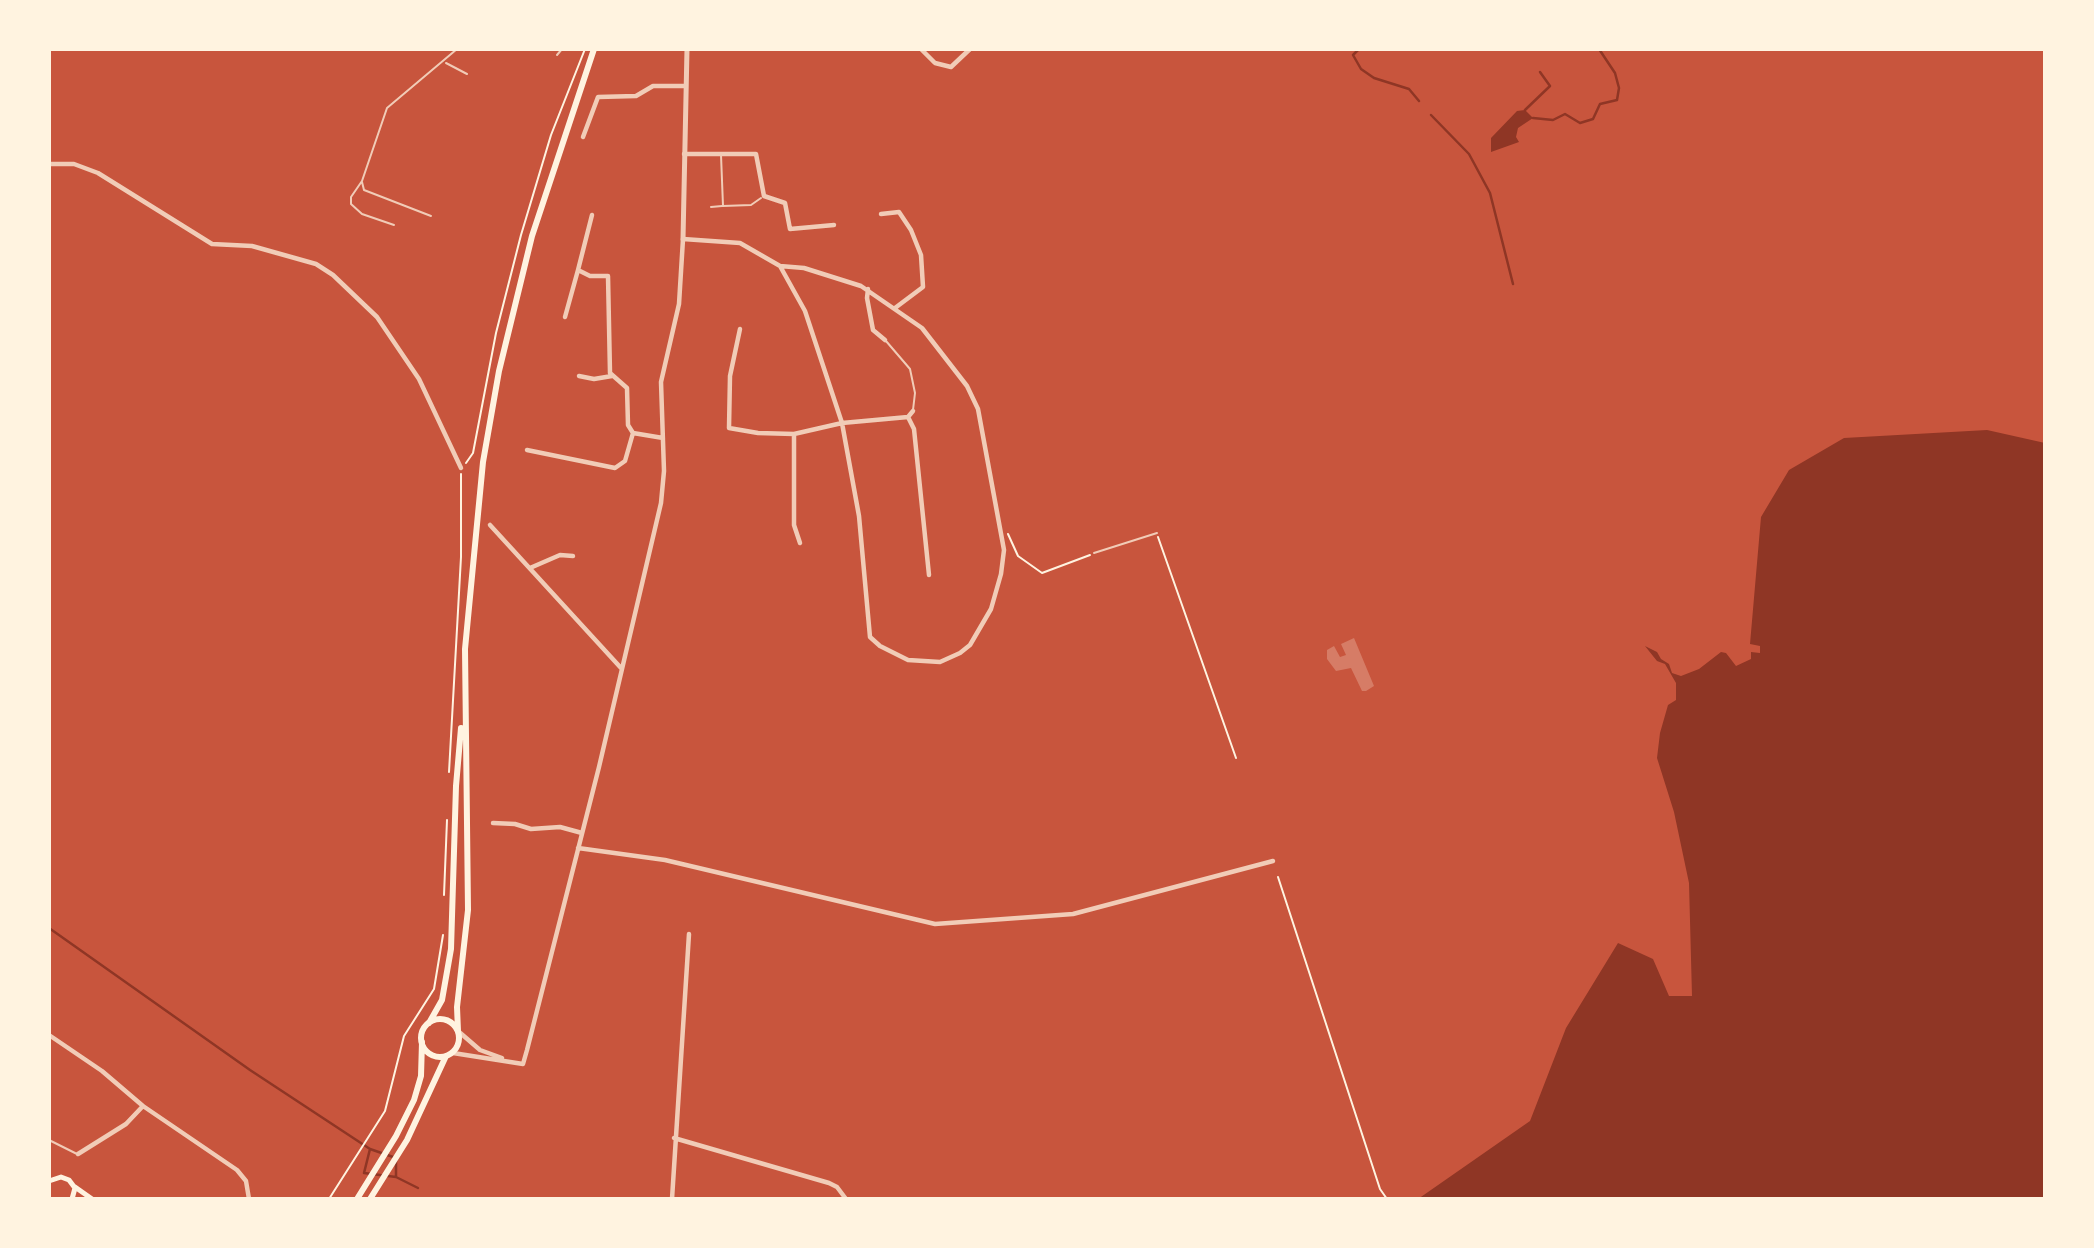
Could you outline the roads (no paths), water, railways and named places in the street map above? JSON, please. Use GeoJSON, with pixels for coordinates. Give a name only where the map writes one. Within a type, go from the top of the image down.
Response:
{"type":"FeatureCollection","features":[{"type":"Feature","properties":{"kind":"main road"},"geometry":{"type":"LineString","coordinates":[[357,1199],[405,1119],[418,1088],[423,1030],[442,1000],[451,949],[456,786],[464,709],[477,508],[499,371],[541,204],[594,49]]}},
{"type":"Feature","properties":{"kind":"main road"},"geometry":{"type":"LineString","coordinates":[[370,1199],[414,1124],[449,1055],[458,1044],[457,1007],[468,910],[464,709]]}},
{"type":"Feature","properties":{"kind":"main road"},"geometry":{"type":"LineString","coordinates":[[429,1023],[445,1020],[458,1031]]}},
{"type":"Feature","properties":{"kind":"main road"},"geometry":{"type":"LineString","coordinates":[[422,1042],[429,1054],[449,1055]]}},
{"type":"Feature","properties":{"kind":"main road"},"geometry":{"type":"LineString","coordinates":[[49,1171],[92,1199]]}},
{"type":"Feature","properties":{"kind":"main road"},"geometry":{"type":"LineString","coordinates":[[49,1181],[61,1177]]}},
{"type":"Feature","properties":{"kind":"main road"},"geometry":{"type":"LineString","coordinates":[[72,1184],[75,1192],[72,1199]]}},
{"type":"Feature","properties":{"kind":"street"},"geometry":{"type":"LineString","coordinates":[[449,1055],[523,1064],[582,833],[661,503],[662,382],[679,304],[683,239],[687,49]]}},
{"type":"Feature","properties":{"kind":"street"},"geometry":{"type":"LineString","coordinates":[[922,49],[935,63],[951,67],[970,49]]}},
{"type":"Feature","properties":{"kind":"street"},"geometry":{"type":"LineString","coordinates":[[583,137],[598,97],[636,96],[653,86],[685,86]]}},
{"type":"Feature","properties":{"kind":"street"},"geometry":{"type":"LineString","coordinates":[[684,154],[756,154],[764,195],[785,204],[791,230],[834,225]]}},
{"type":"Feature","properties":{"kind":"street"},"geometry":{"type":"LineString","coordinates":[[49,164],[74,164],[98,173],[212,244],[252,246],[316,264],[333,275],[377,317],[419,379],[461,468]]}},
{"type":"Feature","properties":{"kind":"street"},"geometry":{"type":"LineString","coordinates":[[881,214],[900,214],[911,230],[921,255],[923,288],[895,308]]}},
{"type":"Feature","properties":{"kind":"street"},"geometry":{"type":"LineString","coordinates":[[565,317],[592,215]]}},
{"type":"Feature","properties":{"kind":"street"},"geometry":{"type":"LineString","coordinates":[[683,239],[740,243],[780,266],[804,268],[868,289],[922,328],[973,398],[982,429],[1003,560],[991,609],[965,649],[948,660],[908,660],[870,638],[859,516],[842,423],[808,318],[780,266]]}},
{"type":"Feature","properties":{"kind":"street"},"geometry":{"type":"LineString","coordinates":[[578,270],[590,276],[608,276],[611,376]]}},
{"type":"Feature","properties":{"kind":"street"},"geometry":{"type":"LineString","coordinates":[[868,289],[873,330],[885,340]]}},
{"type":"Feature","properties":{"kind":"street"},"geometry":{"type":"LineString","coordinates":[[740,329],[730,376],[729,428],[758,433],[794,434],[842,423],[908,416],[913,411]]}},
{"type":"Feature","properties":{"kind":"street"},"geometry":{"type":"LineString","coordinates":[[527,450],[615,468],[625,461],[633,433],[628,425],[626,385],[611,376],[594,379],[579,376]]}},
{"type":"Feature","properties":{"kind":"street"},"geometry":{"type":"LineString","coordinates":[[908,416],[914,429],[929,575]]}},
{"type":"Feature","properties":{"kind":"street"},"geometry":{"type":"LineString","coordinates":[[633,433],[663,438]]}},
{"type":"Feature","properties":{"kind":"street"},"geometry":{"type":"LineString","coordinates":[[794,434],[794,525],[800,543]]}},
{"type":"Feature","properties":{"kind":"street"},"geometry":{"type":"LineString","coordinates":[[490,525],[621,668]]}},
{"type":"Feature","properties":{"kind":"street"},"geometry":{"type":"LineString","coordinates":[[530,568],[560,555],[573,556]]}},
{"type":"Feature","properties":{"kind":"street"},"geometry":{"type":"LineString","coordinates":[[493,823],[515,824],[531,830],[560,827],[582,833]]}},
{"type":"Feature","properties":{"kind":"street"},"geometry":{"type":"LineString","coordinates":[[578,848],[665,860],[935,924],[1073,914],[1273,861]]}},
{"type":"Feature","properties":{"kind":"street"},"geometry":{"type":"LineString","coordinates":[[672,1199],[674,1138],[690,934]]}},
{"type":"Feature","properties":{"kind":"street"},"geometry":{"type":"LineString","coordinates":[[458,1031],[480,1050],[509,1061]]}},
{"type":"Feature","properties":{"kind":"street"},"geometry":{"type":"LineString","coordinates":[[49,1035],[102,1071],[143,1106],[237,1170],[246,1181],[249,1199]]}},
{"type":"Feature","properties":{"kind":"street"},"geometry":{"type":"LineString","coordinates":[[78,1154],[126,1124],[143,1106]]}},
{"type":"Feature","properties":{"kind":"street"},"geometry":{"type":"LineString","coordinates":[[674,1138],[829,1183],[837,1187],[846,1199]]}},
{"type":"Feature","properties":{"kind":"lane"},"geometry":{"type":"LineString","coordinates":[[394,225],[362,214],[351,204],[351,195],[362,181],[387,108],[445,62],[457,49]]}},
{"type":"Feature","properties":{"kind":"lane"},"geometry":{"type":"LineString","coordinates":[[557,55],[562,49]]}},
{"type":"Feature","properties":{"kind":"lane"},"geometry":{"type":"LineString","coordinates":[[445,62],[467,74]]}},
{"type":"Feature","properties":{"kind":"lane"},"geometry":{"type":"LineString","coordinates":[[721,153],[723,206]]}},
{"type":"Feature","properties":{"kind":"lane"},"geometry":{"type":"LineString","coordinates":[[362,181],[364,190],[431,216]]}},
{"type":"Feature","properties":{"kind":"lane"},"geometry":{"type":"LineString","coordinates":[[711,206],[751,205],[764,195]]}},
{"type":"Feature","properties":{"kind":"lane"},"geometry":{"type":"LineString","coordinates":[[885,340],[910,369],[915,393],[913,411]]}},
{"type":"Feature","properties":{"kind":"lane"},"geometry":{"type":"LineString","coordinates":[[1094,553],[1157,533]]}},
{"type":"Feature","properties":{"kind":"lane"},"geometry":{"type":"LineString","coordinates":[[49,1140],[78,1154]]}},
{"type":"Feature","properties":{"kind":"waterway"},"geometry":{"type":"LineString","coordinates":[[1359,49],[1353,55],[1361,69],[1374,78],[1409,89],[1419,101]]}},
{"type":"Feature","properties":{"kind":"waterway"},"geometry":{"type":"LineString","coordinates":[[1533,118],[1553,120],[1565,114],[1580,123],[1593,119],[1600,104],[1617,100],[1619,88],[1615,73],[1599,49]]}},
{"type":"Feature","properties":{"kind":"waterway"},"geometry":{"type":"LineString","coordinates":[[1525,110],[1550,86],[1540,72]]}},
{"type":"Feature","properties":{"kind":"waterway"},"geometry":{"type":"LineString","coordinates":[[1431,115],[1469,154],[1490,193],[1513,284]]}},
{"type":"Feature","properties":{"kind":"waterway"},"geometry":{"type":"LineString","coordinates":[[49,928],[250,1070],[370,1149],[396,1158],[396,1177]]}},
{"type":"Feature","properties":{"kind":"waterway"},"geometry":{"type":"LineString","coordinates":[[370,1149],[364,1173],[396,1177],[418,1188]]}}]}
